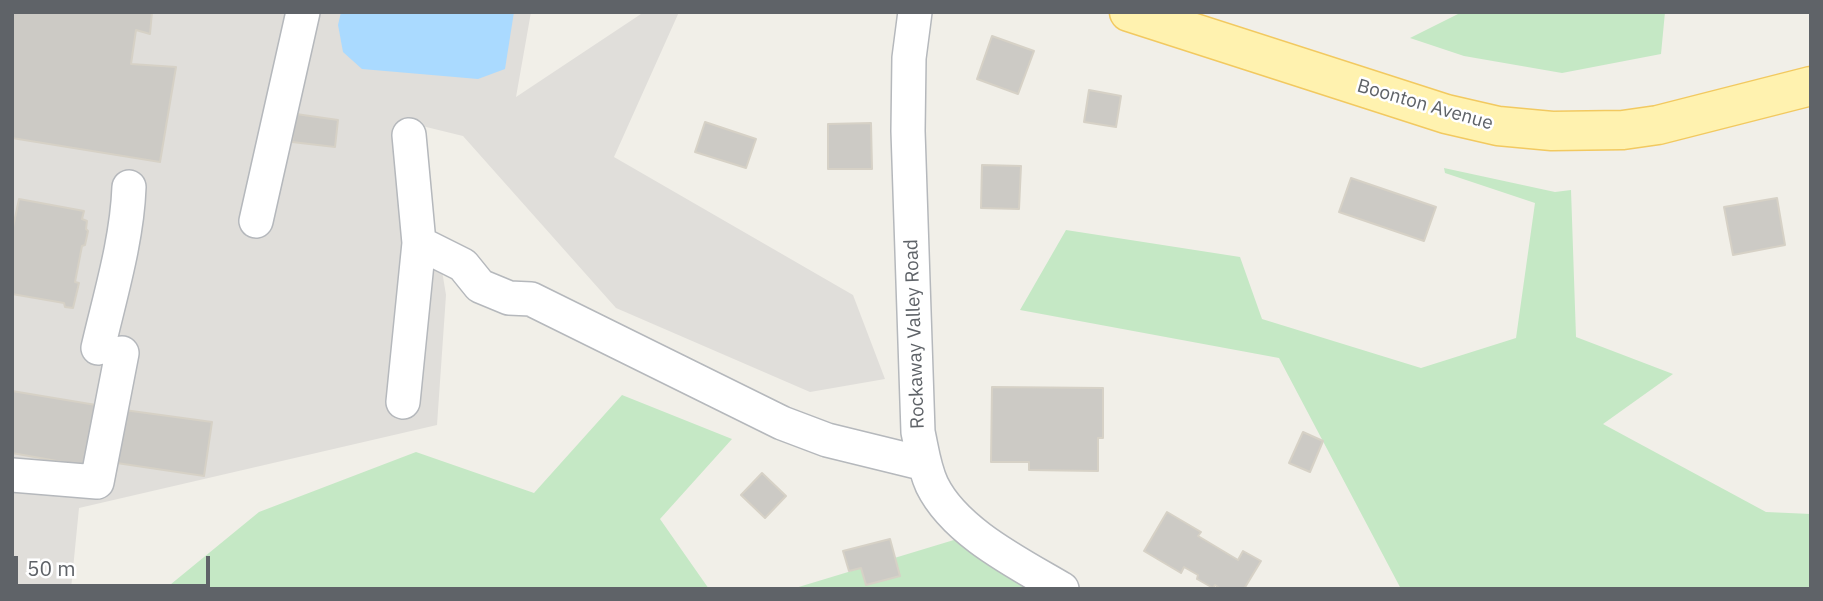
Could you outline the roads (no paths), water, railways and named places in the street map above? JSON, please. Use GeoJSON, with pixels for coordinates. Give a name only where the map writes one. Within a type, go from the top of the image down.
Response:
{"type":"FeatureCollection","features":[{"type":"Feature","properties":{"kind":"main road","name":"Boonton Avenue"},"geometry":{"type":"LineString","coordinates":[[1129,12],[1446,114],[1498,126],[1552,131],[1623,130],[1658,125],[1811,86]]}},
{"type":"Feature","properties":{"kind":"street"},"geometry":{"type":"LineString","coordinates":[[256,221],[303,12]]}},
{"type":"Feature","properties":{"kind":"street","name":"Rockaway Valley Road"},"geometry":{"type":"LineString","coordinates":[[915,12],[909,58],[908,131],[918,432],[925,464],[943,503],[962,523],[1010,558],[1062,589]]}},
{"type":"Feature","properties":{"kind":"street"},"geometry":{"type":"LineString","coordinates":[[403,402],[419,243],[409,135]]}},
{"type":"Feature","properties":{"kind":"street"},"geometry":{"type":"LineString","coordinates":[[12,475],[97,482],[117,262],[130,187]]}},
{"type":"Feature","properties":{"kind":"street"},"geometry":{"type":"LineString","coordinates":[[419,243],[463,265],[480,286],[509,298],[531,299],[782,423],[827,440],[925,464]]}},
{"type":"Feature","properties":{"kind":"water"},"geometry":{"type":"Polygon","coordinates":[[[341,12],[514,12],[505,69],[478,79],[362,69],[343,52],[338,25],[341,12]]]}}]}
